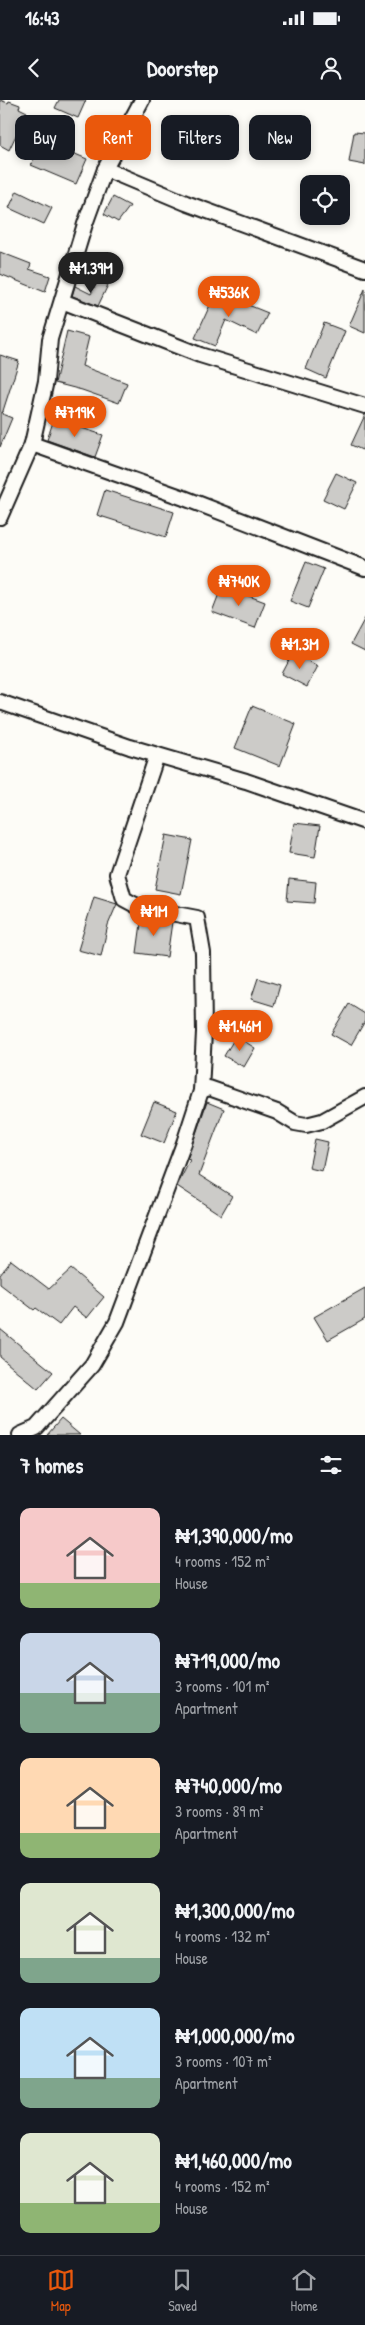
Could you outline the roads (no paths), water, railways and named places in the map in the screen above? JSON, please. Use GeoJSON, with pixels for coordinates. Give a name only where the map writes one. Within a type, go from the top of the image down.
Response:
{"type":"FeatureCollection","features":[{"type":"Feature","properties":{"kind":"street"},"geometry":{"type":"LineString","coordinates":[[0,517],[32,444],[46,381],[50,339],[85,224],[105,169],[142,100]]}},
{"type":"Feature","properties":{"kind":"street"},"geometry":{"type":"LineString","coordinates":[[105,169],[186,203],[365,269]]}},
{"type":"Feature","properties":{"kind":"street"},"geometry":{"type":"LineString","coordinates":[[62,301],[200,355],[365,406]]}},
{"type":"Feature","properties":{"kind":"street"},"geometry":{"type":"LineString","coordinates":[[32,444],[184,498],[365,568]]}},
{"type":"Feature","properties":{"kind":"street"},"geometry":{"type":"LineString","coordinates":[[0,702],[157,755],[246,781],[365,822]]}},
{"type":"Feature","properties":{"kind":"street"},"geometry":{"type":"LineString","coordinates":[[20,1435],[36,1428],[92,1365],[117,1322],[201,1091],[204,1032],[203,953],[197,918],[139,907],[124,899],[117,874],[157,755]]}},
{"type":"Feature","properties":{"kind":"street"},"geometry":{"type":"LineString","coordinates":[[201,1091],[209,1088],[277,1112],[295,1123],[306,1125],[322,1121],[365,1097]]}}]}
